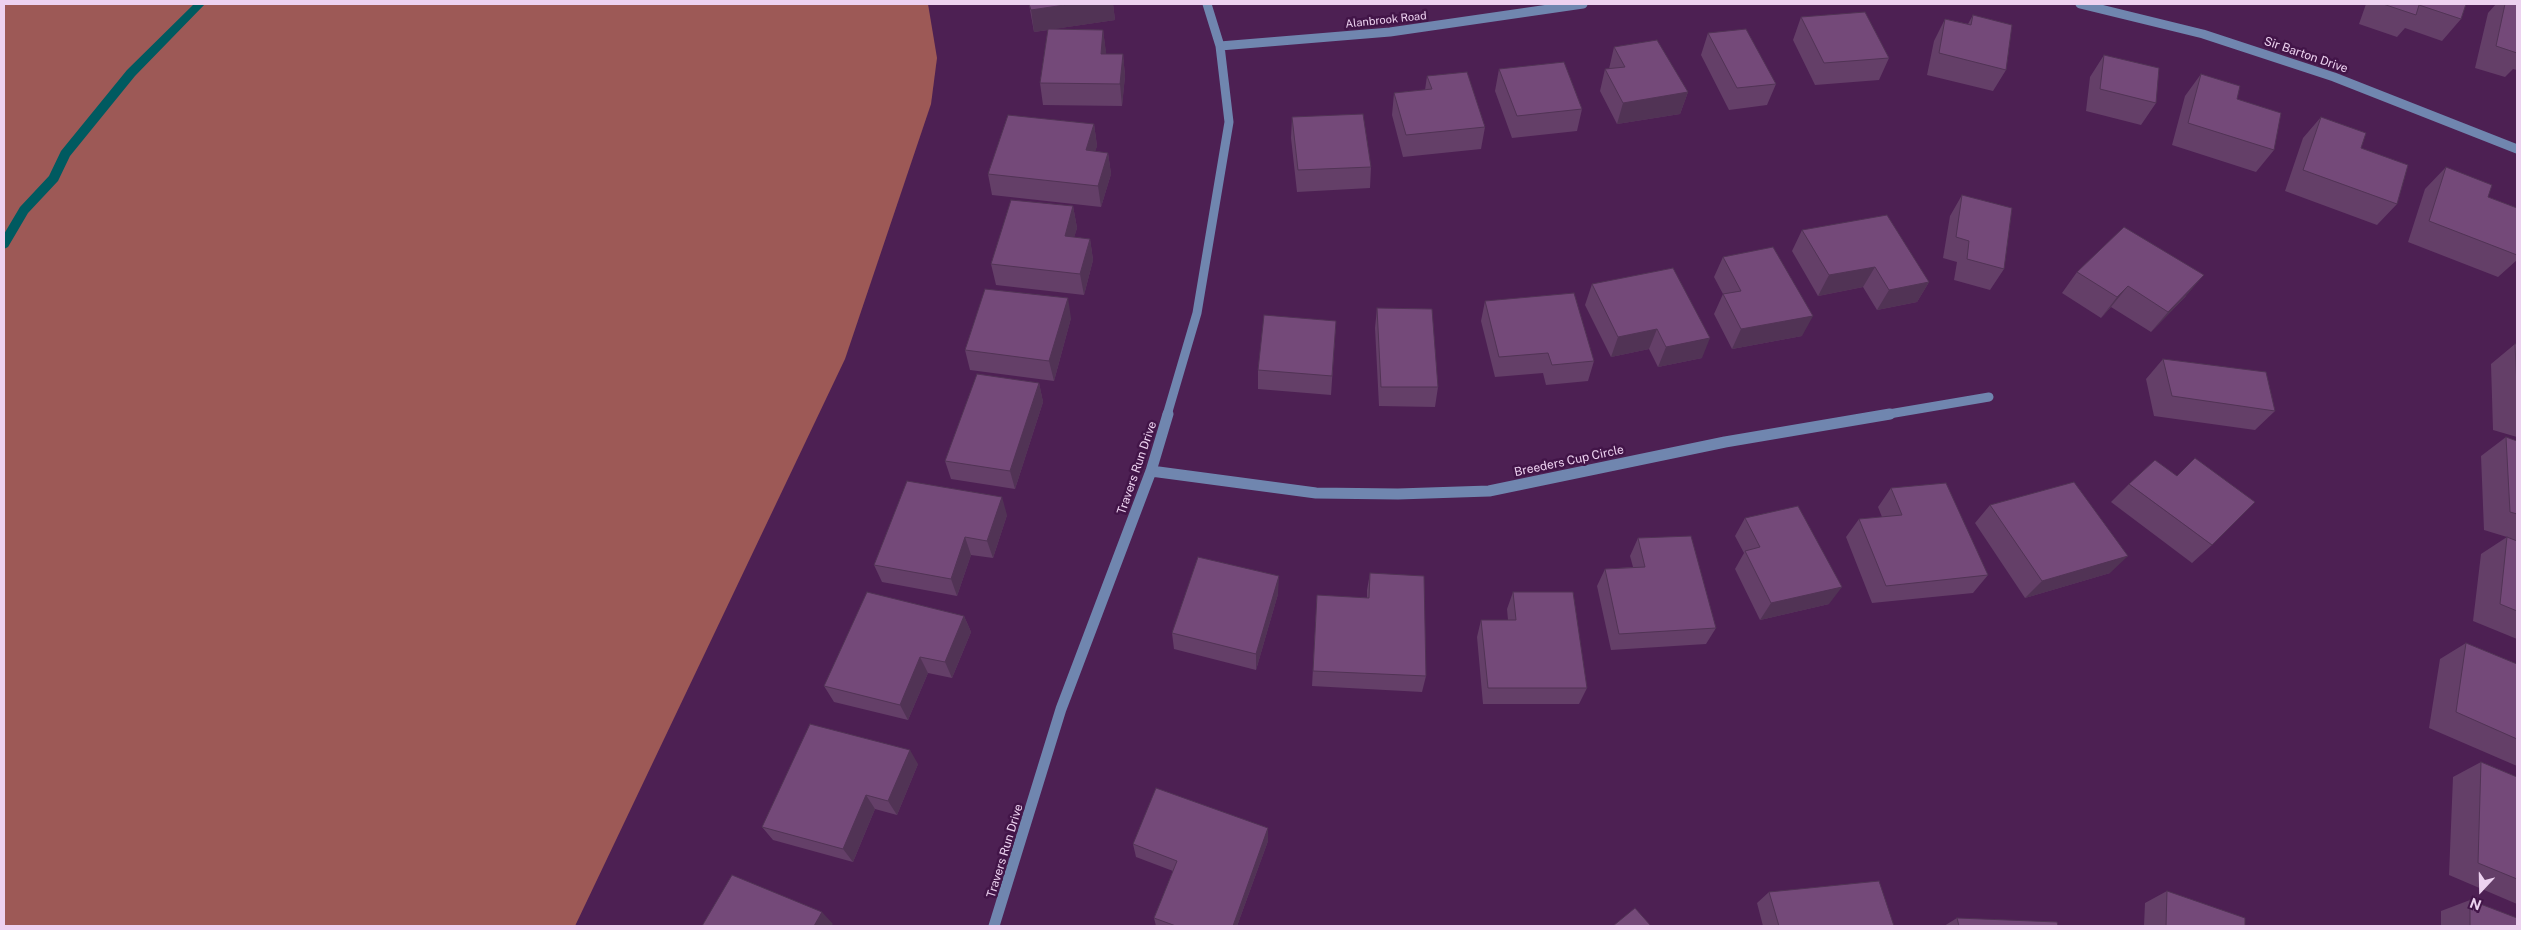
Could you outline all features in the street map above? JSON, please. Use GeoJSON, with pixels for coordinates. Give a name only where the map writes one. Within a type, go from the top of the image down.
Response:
{"type":"FeatureCollection","features":[{"type":"Feature","properties":{"kind":"street","name":"Travers Run Drive"},"geometry":{"type":"LineString","coordinates":[[994,926],[1062,709],[1151,471],[1197,313],[1228,122],[1220,46],[1207,4]]}},
{"type":"Feature","properties":{"kind":"street","name":"Alanbrook Road"},"geometry":{"type":"LineString","coordinates":[[1220,46],[1390,32],[1583,4]]}},
{"type":"Feature","properties":{"kind":"street","name":"Sir Barton Drive"},"geometry":{"type":"LineString","coordinates":[[2080,4],[2202,34],[2334,77],[2517,149]]}},
{"type":"Feature","properties":{"kind":"street","name":"Breeders Cup Circle"},"geometry":{"type":"LineString","coordinates":[[1151,471],[1316,493],[1398,494],[1489,491],[1725,442],[1989,397]]}},
{"type":"Feature","properties":{"kind":"shaded area"},"geometry":{"type":"Polygon","coordinates":[[[4,4],[928,4],[937,58],[931,104],[845,359],[575,926],[4,926],[4,4]]]}},
{"type":"Feature","properties":{"kind":"building"},"geometry":{"type":"Polygon","coordinates":[[[1029,4],[1071,4],[1031,10],[1029,4]]]}},
{"type":"Feature","properties":{"kind":"building"},"geometry":{"type":"Polygon","coordinates":[[[2383,4],[2466,4],[2461,19],[2419,5],[2416,15],[2383,4]]]}},
{"type":"Feature","properties":{"kind":"building"},"geometry":{"type":"Polygon","coordinates":[[[2505,4],[2517,4],[2517,53],[2496,46],[2505,4]]]}},
{"type":"Feature","properties":{"kind":"building"},"geometry":{"type":"Polygon","coordinates":[[[1865,12],[1889,58],[1824,63],[1801,17],[1865,12]]]}},
{"type":"Feature","properties":{"kind":"building"},"geometry":{"type":"Polygon","coordinates":[[[1973,15],[2012,25],[2006,70],[1939,53],[1945,19],[1971,25],[1973,15]]]}},
{"type":"Feature","properties":{"kind":"building"},"geometry":{"type":"Polygon","coordinates":[[[1048,29],[1103,30],[1101,54],[1123,54],[1120,84],[1040,83],[1048,29]]]}},
{"type":"Feature","properties":{"kind":"building"},"geometry":{"type":"Polygon","coordinates":[[[1746,29],[1776,84],[1737,88],[1708,33],[1746,29]]]}},
{"type":"Feature","properties":{"kind":"building"},"geometry":{"type":"Polygon","coordinates":[[[1657,40],[1688,92],[1623,103],[1605,69],[1625,67],[1614,47],[1657,40]]]}},
{"type":"Feature","properties":{"kind":"building"},"geometry":{"type":"Polygon","coordinates":[[[2104,55],[2159,68],[2156,103],[2100,89],[2104,55]]]}},
{"type":"Feature","properties":{"kind":"building"},"geometry":{"type":"Polygon","coordinates":[[[1564,62],[1582,109],[1517,116],[1499,69],[1564,62]]]}},
{"type":"Feature","properties":{"kind":"building"},"geometry":{"type":"Polygon","coordinates":[[[1467,72],[1485,127],[1406,135],[1394,93],[1432,89],[1427,76],[1467,72]]]}},
{"type":"Feature","properties":{"kind":"building"},"geometry":{"type":"Polygon","coordinates":[[[2201,74],[2240,86],[2237,99],[2281,113],[2274,150],[2188,123],[2201,74]]]}},
{"type":"Feature","properties":{"kind":"building"},"geometry":{"type":"Polygon","coordinates":[[[1363,114],[1371,167],[1298,170],[1292,117],[1363,114]]]}},
{"type":"Feature","properties":{"kind":"building"},"geometry":{"type":"Polygon","coordinates":[[[1008,115],[1094,124],[1086,150],[1108,153],[1098,186],[988,174],[1008,115]]]}},
{"type":"Feature","properties":{"kind":"building"},"geometry":{"type":"Polygon","coordinates":[[[2321,117],[2366,133],[2361,148],[2408,165],[2397,204],[2303,170],[2321,117]]]}},
{"type":"Feature","properties":{"kind":"building"},"geometry":{"type":"Polygon","coordinates":[[[2446,167],[2492,185],[2488,197],[2517,208],[2517,255],[2429,221],[2446,167]]]}},
{"type":"Feature","properties":{"kind":"building"},"geometry":{"type":"Polygon","coordinates":[[[1962,195],[2012,208],[2004,269],[1967,259],[1969,241],[1956,237],[1962,195]]]}},
{"type":"Feature","properties":{"kind":"building"},"geometry":{"type":"Polygon","coordinates":[[[1011,200],[1073,206],[1065,236],[1090,239],[1080,274],[991,264],[1011,200]]]}},
{"type":"Feature","properties":{"kind":"building"},"geometry":{"type":"Polygon","coordinates":[[[1887,215],[1929,282],[1889,290],[1875,267],[1829,275],[1802,230],[1887,215]]]}},
{"type":"Feature","properties":{"kind":"building"},"geometry":{"type":"Polygon","coordinates":[[[2124,227],[2204,275],[2168,312],[2128,286],[2117,297],[2077,272],[2124,227]]]}},
{"type":"Feature","properties":{"kind":"building"},"geometry":{"type":"Polygon","coordinates":[[[1773,247],[1813,316],[1741,329],[1723,294],[1741,291],[1723,257],[1773,247]]]}},
{"type":"Feature","properties":{"kind":"building"},"geometry":{"type":"Polygon","coordinates":[[[1673,268],[1710,338],[1666,347],[1657,329],[1618,337],[1592,284],[1673,268]]]}},
{"type":"Feature","properties":{"kind":"building"},"geometry":{"type":"Polygon","coordinates":[[[985,289],[1068,298],[1049,361],[965,350],[985,289]]]}},
{"type":"Feature","properties":{"kind":"building"},"geometry":{"type":"Polygon","coordinates":[[[1574,293],[1594,361],[1552,365],[1548,353],[1499,357],[1485,301],[1574,293]]]}},
{"type":"Feature","properties":{"kind":"building"},"geometry":{"type":"Polygon","coordinates":[[[1377,308],[1432,309],[1438,387],[1381,387],[1377,308]]]}},
{"type":"Feature","properties":{"kind":"building"},"geometry":{"type":"Polygon","coordinates":[[[1264,315],[1336,321],[1332,376],[1258,370],[1264,315]]]}},
{"type":"Feature","properties":{"kind":"building"},"geometry":{"type":"Polygon","coordinates":[[[2515,344],[2517,344],[2517,387],[2515,344]]]}},
{"type":"Feature","properties":{"kind":"building"},"geometry":{"type":"Polygon","coordinates":[[[2163,359],[2266,372],[2275,411],[2172,396],[2163,359]]]}},
{"type":"Feature","properties":{"kind":"building"},"geometry":{"type":"Polygon","coordinates":[[[977,374],[1039,383],[1010,471],[945,461],[977,374]]]}},
{"type":"Feature","properties":{"kind":"building"},"geometry":{"type":"Polygon","coordinates":[[[2506,437],[2517,441],[2517,514],[2510,512],[2506,437]]]}},
{"type":"Feature","properties":{"kind":"building"},"geometry":{"type":"Polygon","coordinates":[[[2195,458],[2255,502],[2212,545],[2129,484],[2155,460],[2177,476],[2195,458]]]}},
{"type":"Feature","properties":{"kind":"building"},"geometry":{"type":"Polygon","coordinates":[[[907,481],[1002,497],[987,541],[965,537],[951,579],[874,565],[907,481]]]}},
{"type":"Feature","properties":{"kind":"building"},"geometry":{"type":"Polygon","coordinates":[[[2074,482],[2128,556],[2042,581],[1990,505],[2074,482]]]}},
{"type":"Feature","properties":{"kind":"building"},"geometry":{"type":"Polygon","coordinates":[[[1946,483],[1988,575],[1886,586],[1859,519],[1902,515],[1891,488],[1946,483]]]}},
{"type":"Feature","properties":{"kind":"building"},"geometry":{"type":"Polygon","coordinates":[[[1798,506],[1842,587],[1771,603],[1745,551],[1760,547],[1745,518],[1798,506]]]}},
{"type":"Feature","properties":{"kind":"building"},"geometry":{"type":"Polygon","coordinates":[[[1691,536],[1716,628],[1619,634],[1605,569],[1645,567],[1638,538],[1691,536]]]}},
{"type":"Feature","properties":{"kind":"building"},"geometry":{"type":"Polygon","coordinates":[[[2507,537],[2517,541],[2517,611],[2500,604],[2507,537]]]}},
{"type":"Feature","properties":{"kind":"building"},"geometry":{"type":"Polygon","coordinates":[[[1198,557],[1279,576],[1256,654],[1172,633],[1198,557]]]}},
{"type":"Feature","properties":{"kind":"building"},"geometry":{"type":"Polygon","coordinates":[[[1370,573],[1424,576],[1426,676],[1313,671],[1317,595],[1369,598],[1370,573]]]}},
{"type":"Feature","properties":{"kind":"building"},"geometry":{"type":"Polygon","coordinates":[[[867,592],[964,616],[945,662],[920,657],[900,705],[824,686],[867,592]]]}},
{"type":"Feature","properties":{"kind":"building"},"geometry":{"type":"Polygon","coordinates":[[[1513,592],[1573,592],[1587,688],[1488,688],[1481,620],[1516,620],[1513,592]]]}},
{"type":"Feature","properties":{"kind":"building"},"geometry":{"type":"Polygon","coordinates":[[[2466,643],[2517,664],[2517,739],[2456,712],[2466,643]]]}},
{"type":"Feature","properties":{"kind":"building"},"geometry":{"type":"Polygon","coordinates":[[[810,724],[910,750],[888,801],[866,795],[843,849],[762,827],[810,724]]]}},
{"type":"Feature","properties":{"kind":"building"},"geometry":{"type":"Polygon","coordinates":[[[2481,762],[2517,777],[2517,879],[2478,863],[2481,762]]]}},
{"type":"Feature","properties":{"kind":"building"},"geometry":{"type":"Polygon","coordinates":[[[1156,788],[1268,828],[1233,926],[1176,926],[1154,918],[1177,861],[1133,844],[1156,788]]]}},
{"type":"Feature","properties":{"kind":"building"},"geometry":{"type":"Polygon","coordinates":[[[732,875],[822,912],[814,926],[702,926],[732,875]]]}},
{"type":"Feature","properties":{"kind":"building"},"geometry":{"type":"Polygon","coordinates":[[[1879,881],[1894,926],[1779,926],[1769,892],[1879,881]]]}},
{"type":"Feature","properties":{"kind":"building"},"geometry":{"type":"Polygon","coordinates":[[[2167,891],[2245,918],[2245,926],[2166,926],[2167,891]]]}},
{"type":"Feature","properties":{"kind":"building"},"geometry":{"type":"Polygon","coordinates":[[[2470,900],[2517,918],[2517,926],[2470,926],[2470,900]]]}},
{"type":"Feature","properties":{"kind":"building"},"geometry":{"type":"Polygon","coordinates":[[[1635,908],[1651,926],[1613,926],[1635,908]]]}},
{"type":"Feature","properties":{"kind":"building"},"geometry":{"type":"Polygon","coordinates":[[[1957,918],[2057,922],[2058,926],[1959,926],[1957,918]]]}},
{"type":"Feature","properties":{"kind":"waterway"},"geometry":{"type":"LineString","coordinates":[[4,244],[24,210],[54,178],[65,154],[131,73],[200,4]]}}]}
